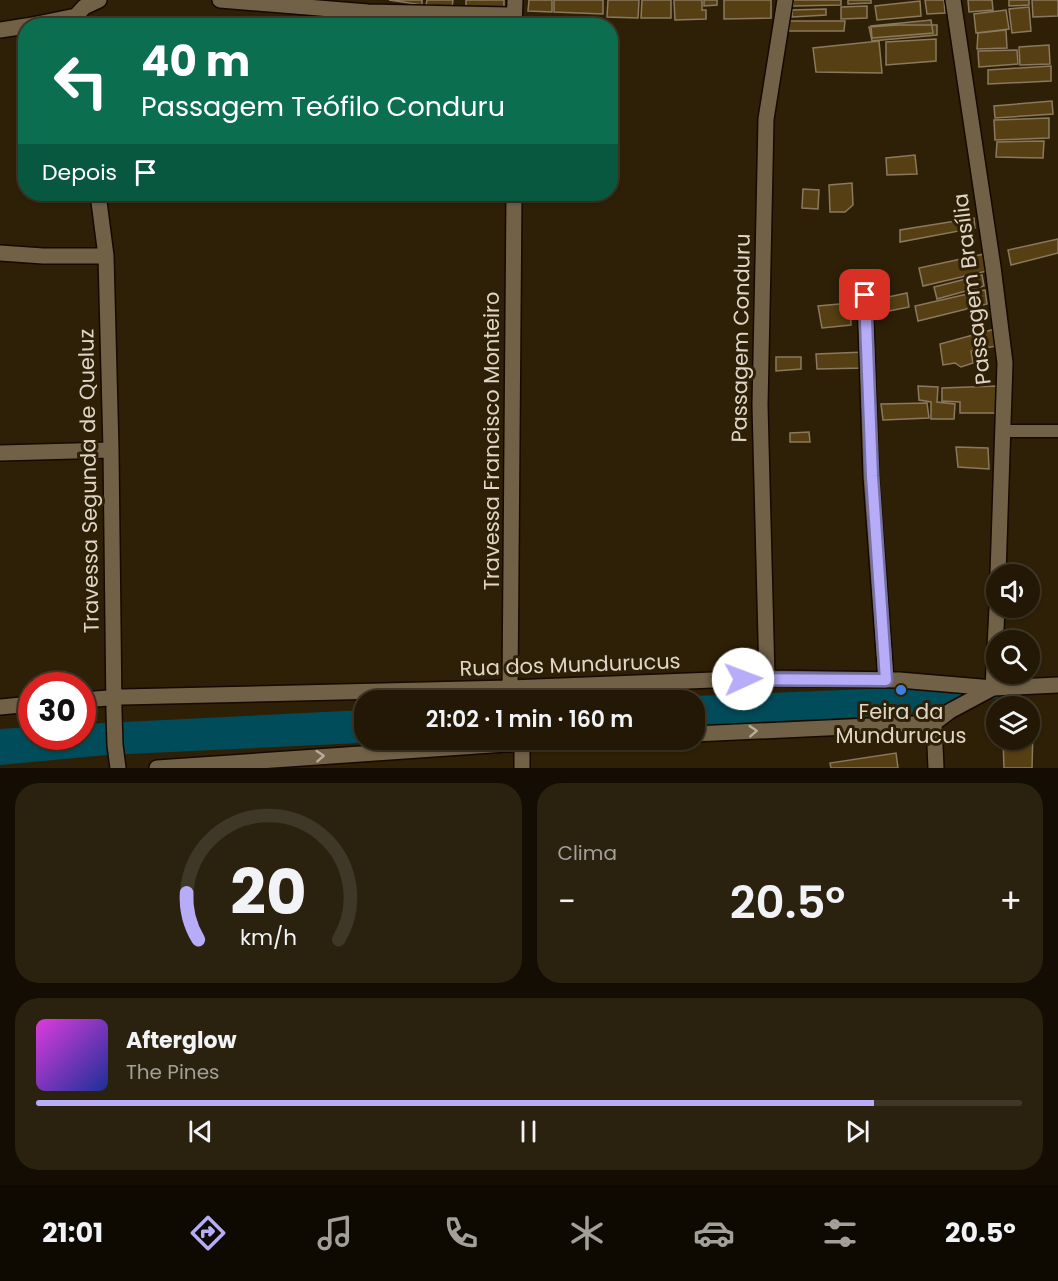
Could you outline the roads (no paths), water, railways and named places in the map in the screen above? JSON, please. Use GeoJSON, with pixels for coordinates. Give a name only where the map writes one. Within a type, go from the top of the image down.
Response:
{"type":"FeatureCollection","features":[{"type":"Feature","properties":{"kind":"street"},"geometry":{"type":"LineString","coordinates":[[78,18],[84,8],[99,0]]}},
{"type":"Feature","properties":{"kind":"street"},"geometry":{"type":"LineString","coordinates":[[220,0],[369,12],[514,13]]}},
{"type":"Feature","properties":{"kind":"street","name":"Passagem Conduru"},"geometry":{"type":"LineString","coordinates":[[767,678],[760,405],[766,119],[785,0]]}},
{"type":"Feature","properties":{"kind":"street","name":"Passagem Brasília"},"geometry":{"type":"LineString","coordinates":[[953,0],[1005,363],[998,564]]}},
{"type":"Feature","properties":{"kind":"street"},"geometry":{"type":"LineString","coordinates":[[0,30],[18,27]]}},
{"type":"Feature","properties":{"kind":"street","name":"Travessa Segunda de Queluz"},"geometry":{"type":"LineString","coordinates":[[99,201],[106,256],[114,705],[118,768]]}},
{"type":"Feature","properties":{"kind":"street","name":"Travessa Francisco Monteiro"},"geometry":{"type":"LineString","coordinates":[[510,688],[514,201]]}},
{"type":"Feature","properties":{"kind":"street"},"geometry":{"type":"LineString","coordinates":[[0,253],[106,256]]}},
{"type":"Feature","properties":{"kind":"street"},"geometry":{"type":"LineString","coordinates":[[865,295],[872,476],[886,680]]}},
{"type":"Feature","properties":{"kind":"street"},"geometry":{"type":"LineString","coordinates":[[0,453],[111,450]]}},
{"type":"Feature","properties":{"kind":"street"},"geometry":{"type":"LineString","coordinates":[[705,733],[934,723],[950,711],[993,688],[996,618]]}},
{"type":"Feature","properties":{"kind":"street","name":"Rua dos Mundurucus"},"geometry":{"type":"LineString","coordinates":[[96,702],[114,705],[767,678],[886,680],[993,688],[1058,686]]}},
{"type":"Feature","properties":{"kind":"street"},"geometry":{"type":"LineString","coordinates":[[0,707],[18,705]]}},
{"type":"Feature","properties":{"kind":"street"},"geometry":{"type":"LineString","coordinates":[[934,723],[936,768]]}},
{"type":"Feature","properties":{"kind":"street"},"geometry":{"type":"LineString","coordinates":[[157,768],[400,750]]}},
{"type":"Feature","properties":{"kind":"street"},"geometry":{"type":"LineString","coordinates":[[522,750],[522,768]]}},
{"type":"Feature","properties":{"kind":"lane"},"geometry":{"type":"LineString","coordinates":[[1004,431],[1058,431]]}},
{"type":"Feature","properties":{"kind":"water"},"geometry":{"type":"Polygon","coordinates":[[[918,687],[920,703],[910,716],[705,726],[705,696],[918,687]]]}},
{"type":"Feature","properties":{"kind":"water"},"geometry":{"type":"Polygon","coordinates":[[[354,710],[354,743],[107,755],[0,765],[0,729],[18,728],[18,750],[96,750],[96,723],[354,710]]]}},
{"type":"Feature","properties":{"kind":"waterway"},"geometry":{"type":"LineString","coordinates":[[891,701],[910,701],[992,688]]}},
{"type":"Feature","properties":{"kind":"place","name":"Feira da Mundurucus"},"geometry":{"type":"Point","coordinates":[901,690]}}]}
